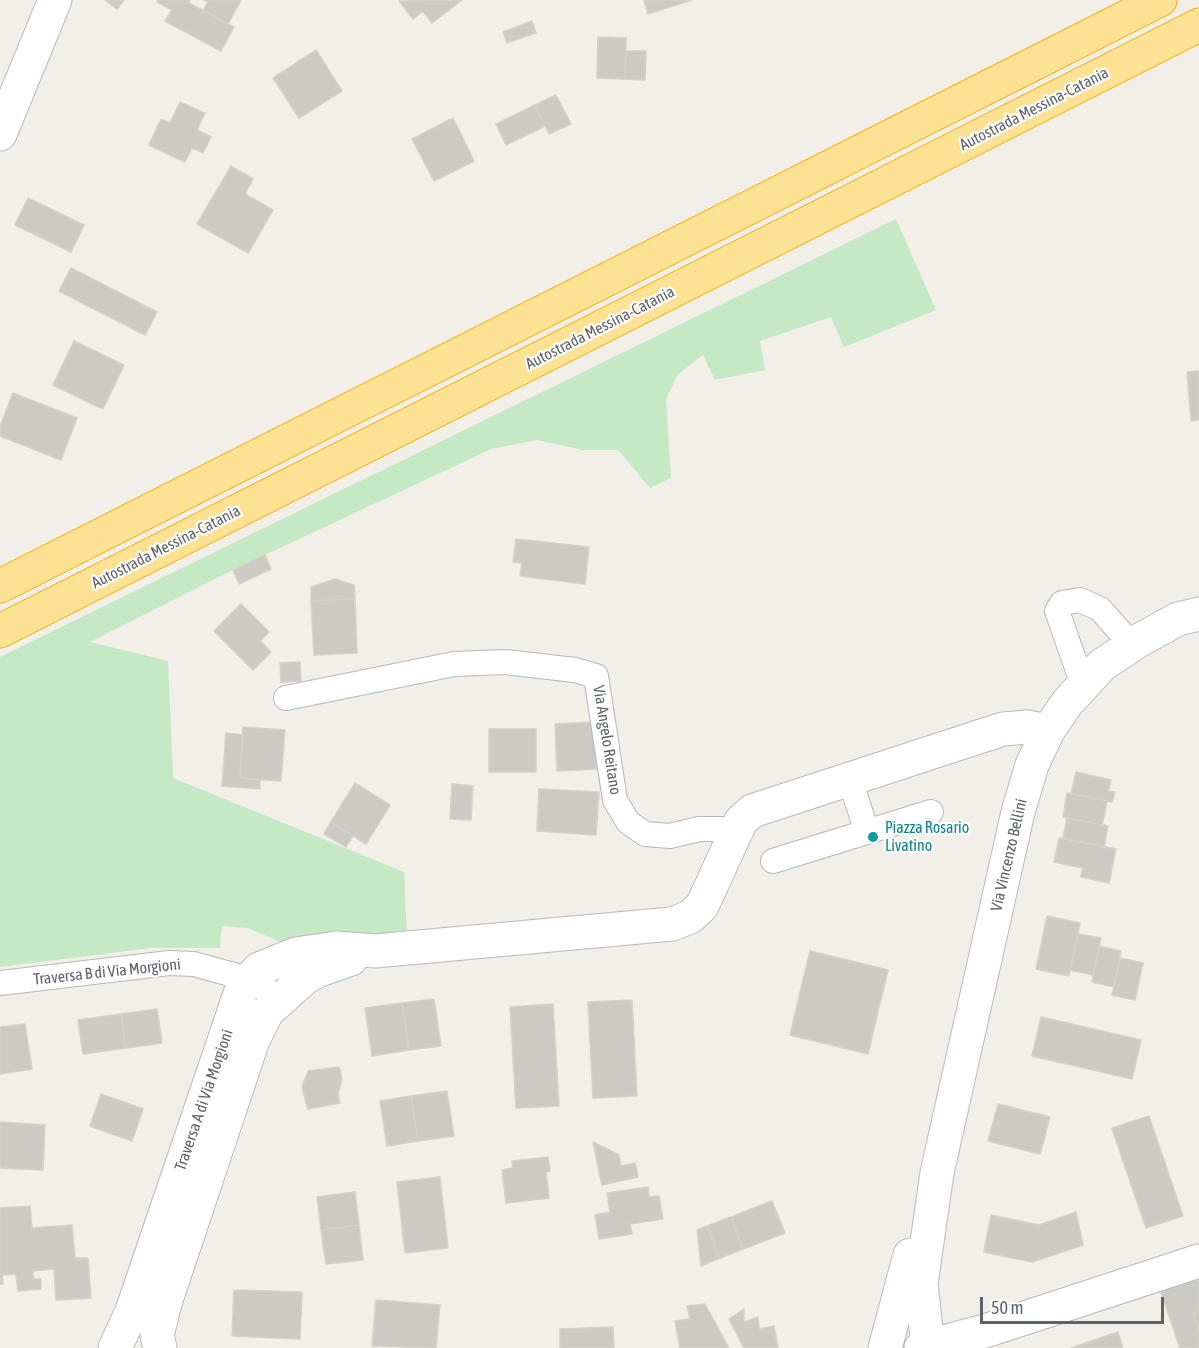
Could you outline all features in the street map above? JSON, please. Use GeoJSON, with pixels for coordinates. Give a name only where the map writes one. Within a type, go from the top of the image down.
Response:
{"type":"FeatureCollection","features":[{"type":"Feature","properties":{"kind":"highway"},"geometry":{"type":"LineString","coordinates":[[0,586],[1160,0]]}},
{"type":"Feature","properties":{"kind":"highway","name":"Autostrada Messina-Catania"},"geometry":{"type":"LineString","coordinates":[[0,631],[1199,25]]}},
{"type":"Feature","properties":{"kind":"street"},"geometry":{"type":"LineString","coordinates":[[0,134],[55,0]]}},
{"type":"Feature","properties":{"kind":"street"},"geometry":{"type":"LineString","coordinates":[[1083,685],[1057,611],[1062,603],[1080,600],[1100,609],[1132,645]]}},
{"type":"Feature","properties":{"kind":"street","name":"Via Vincenzo Bellini"},"geometry":{"type":"LineString","coordinates":[[937,1173],[1018,812],[1032,765],[1048,731],[1083,685],[1102,665],[1178,619],[1199,614]]}},
{"type":"Feature","properties":{"kind":"street","name":"Via Angelo Reitano"},"geometry":{"type":"LineString","coordinates":[[286,698],[454,664],[505,662],[575,670],[596,676],[615,800],[628,822],[645,834],[670,836],[699,829],[739,825]]}},
{"type":"Feature","properties":{"kind":"street"},"geometry":{"type":"LineString","coordinates":[[739,825],[752,811],[1003,729],[1027,727],[1048,731]]}},
{"type":"Feature","properties":{"kind":"street"},"geometry":{"type":"LineString","coordinates":[[850,780],[867,832]]}},
{"type":"Feature","properties":{"kind":"street"},"geometry":{"type":"LineString","coordinates":[[773,861],[931,812]]}},
{"type":"Feature","properties":{"kind":"street","name":"Traversa A di Via Morgioni"},"geometry":{"type":"LineString","coordinates":[[116,1348],[132,1311],[242,988],[248,979],[270,963],[296,954],[336,948],[375,951],[672,924],[690,917],[702,906],[739,825]]}},
{"type":"Feature","properties":{"kind":"street","name":"Traversa A di Via Morgioni"},"geometry":{"type":"LineString","coordinates":[[160,1348],[157,1335],[165,1303],[250,1051],[267,1012],[280,998],[317,971],[375,951]]}},
{"type":"Feature","properties":{"kind":"street","name":"Traversa B di Via Morgioni"},"geometry":{"type":"LineString","coordinates":[[0,983],[169,963],[194,964],[248,979],[280,998]]}},
{"type":"Feature","properties":{"kind":"street"},"geometry":{"type":"LineString","coordinates":[[937,1173],[921,1284],[925,1347],[989,1340],[1199,1261]]}},
{"type":"Feature","properties":{"kind":"street"},"geometry":{"type":"LineString","coordinates":[[885,1348],[914,1237],[937,1173]]}},
{"type":"Feature","properties":{"kind":"green space"},"geometry":{"type":"Polygon","coordinates":[[[896,219],[936,310],[844,347],[831,317],[760,341],[765,370],[715,380],[703,355],[677,375],[666,400],[671,478],[650,488],[618,450],[583,450],[537,440],[491,449],[233,570],[90,642],[168,661],[173,778],[404,872],[407,937],[294,948],[248,928],[222,926],[220,948],[151,948],[0,967],[0,657],[896,219]]]}},
{"type":"Feature","properties":{"kind":"building"},"geometry":{"type":"Polygon","coordinates":[[[105,0],[124,0],[117,9],[105,0]]]}},
{"type":"Feature","properties":{"kind":"building"},"geometry":{"type":"Polygon","coordinates":[[[158,0],[190,0],[189,3],[234,27],[221,51],[165,21],[172,10],[157,2],[158,0]]]}},
{"type":"Feature","properties":{"kind":"building"},"geometry":{"type":"Polygon","coordinates":[[[204,0],[241,0],[228,24],[203,11],[208,2],[204,0]]]}},
{"type":"Feature","properties":{"kind":"building"},"geometry":{"type":"Polygon","coordinates":[[[462,0],[432,23],[423,11],[413,19],[399,1],[462,0]]]}},
{"type":"Feature","properties":{"kind":"building"},"geometry":{"type":"Polygon","coordinates":[[[644,0],[692,0],[648,14],[644,0]]]}},
{"type":"Feature","properties":{"kind":"building"},"geometry":{"type":"Polygon","coordinates":[[[532,21],[536,33],[507,43],[503,32],[532,21]]]}},
{"type":"Feature","properties":{"kind":"building"},"geometry":{"type":"Polygon","coordinates":[[[598,37],[626,38],[625,79],[597,78],[598,37]]]}},
{"type":"Feature","properties":{"kind":"building"},"geometry":{"type":"Polygon","coordinates":[[[316,50],[342,91],[299,118],[273,78],[316,50]]]}},
{"type":"Feature","properties":{"kind":"building"},"geometry":{"type":"Polygon","coordinates":[[[626,51],[646,51],[645,80],[625,79],[626,51]]]}},
{"type":"Feature","properties":{"kind":"building"},"geometry":{"type":"Polygon","coordinates":[[[556,95],[571,124],[549,134],[535,105],[556,95]]]}},
{"type":"Feature","properties":{"kind":"building"},"geometry":{"type":"Polygon","coordinates":[[[180,102],[205,113],[197,130],[211,137],[203,153],[192,148],[185,162],[149,145],[161,119],[170,123],[180,102]]]}},
{"type":"Feature","properties":{"kind":"building"},"geometry":{"type":"Polygon","coordinates":[[[535,105],[545,126],[506,145],[496,124],[535,105]]]}},
{"type":"Feature","properties":{"kind":"building"},"geometry":{"type":"Polygon","coordinates":[[[453,118],[474,161],[434,181],[412,139],[453,118]]]}},
{"type":"Feature","properties":{"kind":"building"},"geometry":{"type":"Polygon","coordinates":[[[231,166],[253,179],[245,194],[273,210],[248,253],[197,224],[231,166]]]}},
{"type":"Feature","properties":{"kind":"building"},"geometry":{"type":"Polygon","coordinates":[[[28,198],[84,225],[71,252],[15,225],[28,198]]]}},
{"type":"Feature","properties":{"kind":"building"},"geometry":{"type":"Polygon","coordinates":[[[71,268],[157,312],[145,335],[59,291],[71,268]]]}},
{"type":"Feature","properties":{"kind":"building"},"geometry":{"type":"Polygon","coordinates":[[[74,341],[124,365],[103,409],[53,385],[74,341]]]}},
{"type":"Feature","properties":{"kind":"building"},"geometry":{"type":"Polygon","coordinates":[[[1199,371],[1199,420],[1191,421],[1187,372],[1199,371]]]}},
{"type":"Feature","properties":{"kind":"building"},"geometry":{"type":"Polygon","coordinates":[[[13,393],[77,418],[61,460],[0,436],[0,427],[13,393]]]}},
{"type":"Feature","properties":{"kind":"building"},"geometry":{"type":"Polygon","coordinates":[[[516,539],[589,547],[585,584],[520,576],[522,563],[513,562],[516,539]]]}},
{"type":"Feature","properties":{"kind":"building"},"geometry":{"type":"Polygon","coordinates":[[[265,555],[271,569],[239,584],[233,570],[265,555]]]}},
{"type":"Feature","properties":{"kind":"building"},"geometry":{"type":"Polygon","coordinates":[[[335,579],[354,585],[355,599],[311,601],[311,587],[335,579]]]}},
{"type":"Feature","properties":{"kind":"building"},"geometry":{"type":"Polygon","coordinates":[[[355,599],[357,653],[314,655],[311,601],[355,599]]]}},
{"type":"Feature","properties":{"kind":"building"},"geometry":{"type":"Polygon","coordinates":[[[241,604],[269,632],[260,641],[271,652],[253,670],[214,631],[241,604]]]}},
{"type":"Feature","properties":{"kind":"building"},"geometry":{"type":"Polygon","coordinates":[[[300,662],[301,681],[281,682],[280,663],[300,662]]]}},
{"type":"Feature","properties":{"kind":"building"},"geometry":{"type":"Polygon","coordinates":[[[595,722],[597,769],[557,771],[555,724],[595,722]]]}},
{"type":"Feature","properties":{"kind":"building"},"geometry":{"type":"Polygon","coordinates":[[[243,727],[285,730],[281,781],[240,778],[243,727]]]}},
{"type":"Feature","properties":{"kind":"building"},"geometry":{"type":"Polygon","coordinates":[[[489,729],[536,729],[536,772],[489,772],[489,729]]]}},
{"type":"Feature","properties":{"kind":"building"},"geometry":{"type":"Polygon","coordinates":[[[226,733],[243,735],[240,778],[260,780],[260,789],[222,786],[226,733]]]}},
{"type":"Feature","properties":{"kind":"building"},"geometry":{"type":"Polygon","coordinates":[[[1076,772],[1111,780],[1108,791],[1115,792],[1112,802],[1071,794],[1076,772]]]}},
{"type":"Feature","properties":{"kind":"building"},"geometry":{"type":"Polygon","coordinates":[[[355,783],[390,805],[366,844],[331,822],[355,783]]]}},
{"type":"Feature","properties":{"kind":"building"},"geometry":{"type":"Polygon","coordinates":[[[452,784],[473,786],[471,820],[450,819],[452,784]]]}},
{"type":"Feature","properties":{"kind":"building"},"geometry":{"type":"Polygon","coordinates":[[[539,789],[599,792],[596,835],[537,831],[539,789]]]}},
{"type":"Feature","properties":{"kind":"building"},"geometry":{"type":"Polygon","coordinates":[[[1067,793],[1107,801],[1102,825],[1063,817],[1067,793]]]}},
{"type":"Feature","properties":{"kind":"building"},"geometry":{"type":"Polygon","coordinates":[[[1067,818],[1108,826],[1104,847],[1063,838],[1067,818]]]}},
{"type":"Feature","properties":{"kind":"building"},"geometry":{"type":"Polygon","coordinates":[[[331,822],[353,836],[346,847],[324,834],[331,822]]]}},
{"type":"Feature","properties":{"kind":"building"},"geometry":{"type":"Polygon","coordinates":[[[1059,838],[1116,849],[1109,883],[1081,877],[1083,868],[1054,862],[1059,838]]]}},
{"type":"Feature","properties":{"kind":"building"},"geometry":{"type":"Polygon","coordinates":[[[1047,916],[1080,923],[1069,976],[1036,969],[1047,916]]]}},
{"type":"Feature","properties":{"kind":"building"},"geometry":{"type":"Polygon","coordinates":[[[1078,934],[1101,938],[1093,975],[1070,970],[1078,934]]]}},
{"type":"Feature","properties":{"kind":"building"},"geometry":{"type":"Polygon","coordinates":[[[1099,946],[1121,951],[1114,987],[1092,982],[1099,946]]]}},
{"type":"Feature","properties":{"kind":"building"},"geometry":{"type":"Polygon","coordinates":[[[810,951],[888,970],[868,1054],[790,1035],[810,951]]]}},
{"type":"Feature","properties":{"kind":"building"},"geometry":{"type":"Polygon","coordinates":[[[1120,958],[1143,963],[1135,1000],[1112,995],[1120,958]]]}},
{"type":"Feature","properties":{"kind":"building"},"geometry":{"type":"Polygon","coordinates":[[[434,999],[441,1046],[409,1050],[402,1003],[434,999]]]}},
{"type":"Feature","properties":{"kind":"building"},"geometry":{"type":"Polygon","coordinates":[[[632,1000],[637,1096],[593,1098],[588,1002],[632,1000]]]}},
{"type":"Feature","properties":{"kind":"building"},"geometry":{"type":"Polygon","coordinates":[[[402,1003],[409,1050],[372,1056],[365,1008],[402,1003]]]}},
{"type":"Feature","properties":{"kind":"building"},"geometry":{"type":"Polygon","coordinates":[[[553,1004],[559,1106],[516,1108],[510,1007],[553,1004]]]}},
{"type":"Feature","properties":{"kind":"building"},"geometry":{"type":"Polygon","coordinates":[[[157,1009],[162,1043],[126,1048],[121,1014],[157,1009]]]}},
{"type":"Feature","properties":{"kind":"building"},"geometry":{"type":"Polygon","coordinates":[[[121,1014],[126,1048],[83,1054],[78,1020],[121,1014]]]}},
{"type":"Feature","properties":{"kind":"building"},"geometry":{"type":"Polygon","coordinates":[[[1041,1017],[1141,1040],[1132,1079],[1032,1056],[1041,1017]]]}},
{"type":"Feature","properties":{"kind":"building"},"geometry":{"type":"Polygon","coordinates":[[[25,1024],[32,1069],[0,1074],[0,1027],[25,1024]]]}},
{"type":"Feature","properties":{"kind":"building"},"geometry":{"type":"Polygon","coordinates":[[[339,1067],[342,1079],[338,1094],[340,1103],[308,1109],[302,1087],[308,1071],[339,1067]]]}},
{"type":"Feature","properties":{"kind":"building"},"geometry":{"type":"Polygon","coordinates":[[[447,1091],[454,1136],[418,1141],[411,1096],[447,1091]]]}},
{"type":"Feature","properties":{"kind":"building"},"geometry":{"type":"Polygon","coordinates":[[[101,1094],[143,1109],[132,1141],[90,1126],[101,1094]]]}},
{"type":"Feature","properties":{"kind":"building"},"geometry":{"type":"Polygon","coordinates":[[[411,1096],[418,1141],[387,1146],[380,1101],[411,1096]]]}},
{"type":"Feature","properties":{"kind":"building"},"geometry":{"type":"Polygon","coordinates":[[[998,1104],[1050,1117],[1040,1154],[988,1141],[998,1104]]]}},
{"type":"Feature","properties":{"kind":"building"},"geometry":{"type":"Polygon","coordinates":[[[1149,1116],[1183,1216],[1146,1228],[1112,1128],[1149,1116]]]}},
{"type":"Feature","properties":{"kind":"building"},"geometry":{"type":"Polygon","coordinates":[[[0,1122],[45,1125],[43,1170],[0,1168],[0,1122]]]}},
{"type":"Feature","properties":{"kind":"building"},"geometry":{"type":"Polygon","coordinates":[[[593,1142],[619,1155],[621,1166],[635,1163],[638,1177],[602,1185],[593,1142]]]}},
{"type":"Feature","properties":{"kind":"building"},"geometry":{"type":"Polygon","coordinates":[[[548,1157],[550,1171],[546,1172],[549,1198],[506,1203],[502,1170],[513,1168],[512,1161],[548,1157]]]}},
{"type":"Feature","properties":{"kind":"building"},"geometry":{"type":"Polygon","coordinates":[[[440,1177],[448,1248],[405,1253],[397,1182],[440,1177]]]}},
{"type":"Feature","properties":{"kind":"building"},"geometry":{"type":"Polygon","coordinates":[[[648,1187],[649,1197],[659,1196],[663,1219],[630,1224],[632,1234],[599,1239],[595,1215],[610,1212],[607,1193],[648,1187]]]}},
{"type":"Feature","properties":{"kind":"building"},"geometry":{"type":"Polygon","coordinates":[[[355,1192],[359,1225],[321,1230],[317,1197],[355,1192]]]}},
{"type":"Feature","properties":{"kind":"building"},"geometry":{"type":"Polygon","coordinates":[[[772,1201],[785,1233],[743,1249],[731,1217],[772,1201]]]}},
{"type":"Feature","properties":{"kind":"building"},"geometry":{"type":"Polygon","coordinates":[[[30,1206],[32,1228],[72,1225],[75,1258],[88,1258],[91,1298],[56,1300],[54,1269],[33,1271],[33,1279],[41,1279],[41,1289],[18,1291],[16,1274],[2,1275],[3,1284],[0,1284],[0,1208],[30,1206]]]}},
{"type":"Feature","properties":{"kind":"building"},"geometry":{"type":"Polygon","coordinates":[[[1076,1212],[1083,1245],[1032,1262],[984,1252],[991,1215],[1039,1225],[1076,1212]]]}},
{"type":"Feature","properties":{"kind":"building"},"geometry":{"type":"Polygon","coordinates":[[[731,1217],[743,1249],[720,1258],[707,1226],[731,1217]]]}},
{"type":"Feature","properties":{"kind":"building"},"geometry":{"type":"Polygon","coordinates":[[[359,1225],[363,1260],[326,1264],[321,1230],[359,1225]]]}},
{"type":"Feature","properties":{"kind":"building"},"geometry":{"type":"Polygon","coordinates":[[[707,1226],[720,1258],[701,1266],[697,1230],[707,1226]]]}},
{"type":"Feature","properties":{"kind":"building"},"geometry":{"type":"Polygon","coordinates":[[[1199,1279],[1199,1311],[1193,1313],[1199,1331],[1199,1348],[1180,1348],[1161,1292],[1199,1279]]]}},
{"type":"Feature","properties":{"kind":"building"},"geometry":{"type":"Polygon","coordinates":[[[234,1290],[302,1292],[300,1339],[232,1336],[234,1290]]]}},
{"type":"Feature","properties":{"kind":"building"},"geometry":{"type":"Polygon","coordinates":[[[376,1300],[440,1305],[436,1348],[372,1346],[376,1300]]]}},
{"type":"Feature","properties":{"kind":"building"},"geometry":{"type":"Polygon","coordinates":[[[705,1304],[729,1348],[680,1348],[675,1321],[690,1319],[687,1306],[705,1304]]]}},
{"type":"Feature","properties":{"kind":"building"},"geometry":{"type":"Polygon","coordinates":[[[744,1309],[744,1322],[758,1317],[759,1329],[774,1326],[778,1348],[744,1348],[729,1319],[744,1309]]]}},
{"type":"Feature","properties":{"kind":"building"},"geometry":{"type":"Polygon","coordinates":[[[1199,1311],[1199,1331],[1193,1313],[1199,1311]]]}},
{"type":"Feature","properties":{"kind":"building"},"geometry":{"type":"Polygon","coordinates":[[[613,1327],[614,1348],[560,1348],[560,1329],[613,1327]]]}},
{"type":"Feature","properties":{"kind":"building"},"geometry":{"type":"Polygon","coordinates":[[[1118,1332],[1123,1348],[1071,1348],[1118,1332]]]}},
{"type":"Feature","properties":{"kind":"place","name":"Piazza Rosario Livatino"},"geometry":{"type":"Point","coordinates":[873,837]}}]}
